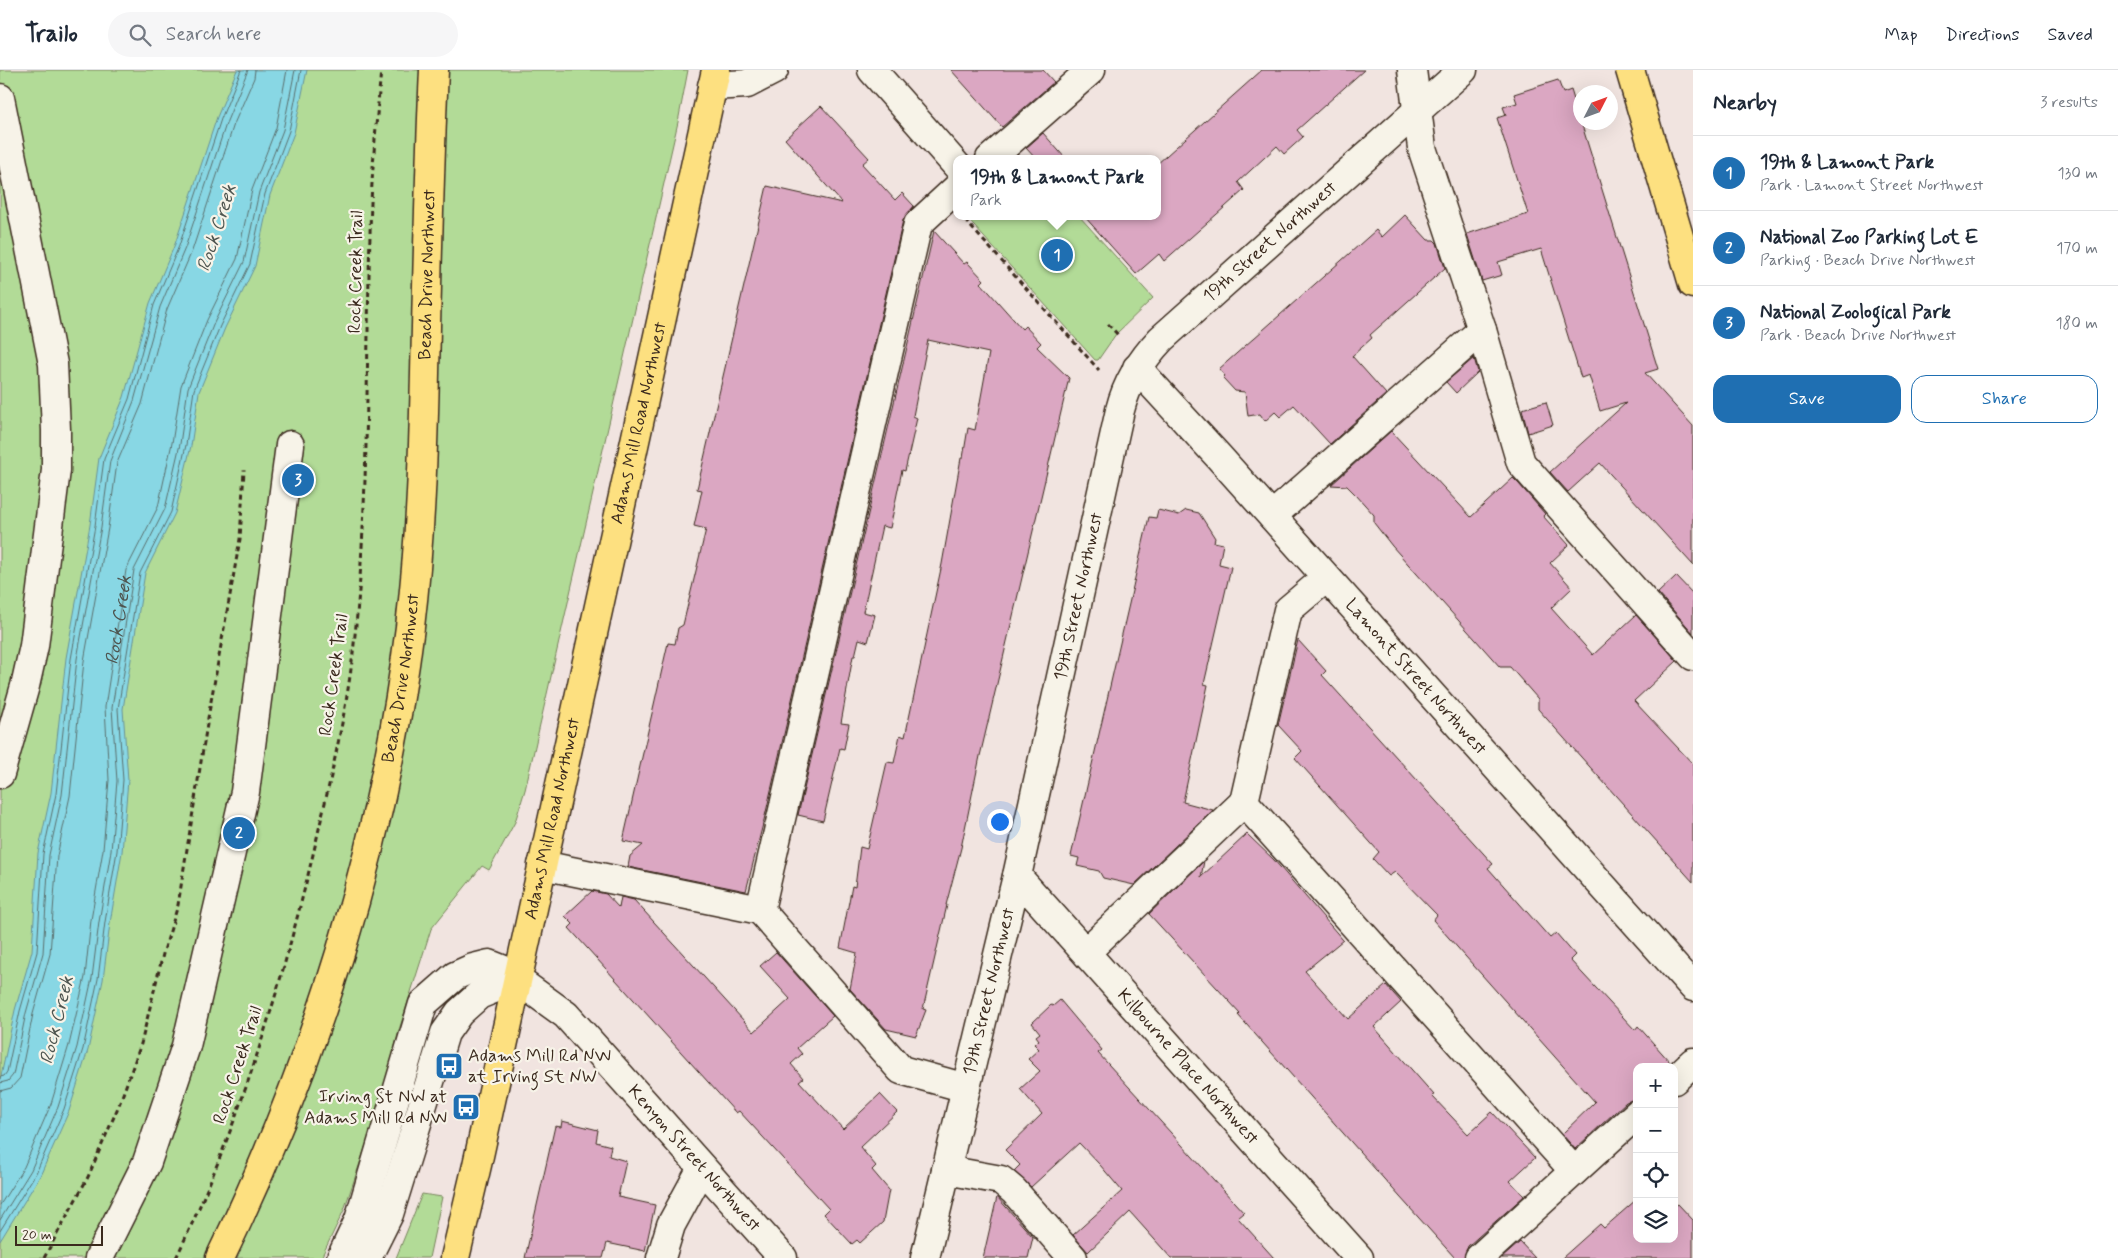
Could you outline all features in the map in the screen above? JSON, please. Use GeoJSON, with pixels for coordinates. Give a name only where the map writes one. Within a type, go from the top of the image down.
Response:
{"type":"FeatureCollection","features":[{"type":"Feature","properties":{"kind":"main road","name":"Beach Drive Northwest"},"geometry":{"type":"LineString","coordinates":[[220,1258],[266,1157],[320,1013],[366,858],[392,743],[410,626],[421,483],[434,70]]}},
{"type":"Feature","properties":{"kind":"main road"},"geometry":{"type":"LineString","coordinates":[[1630,70],[1693,284]]}},
{"type":"Feature","properties":{"kind":"main road","name":"Adams Mill Road Northwest"},"geometry":{"type":"LineString","coordinates":[[455,1258],[714,78]]}},
{"type":"Feature","properties":{"kind":"street"},"geometry":{"type":"LineString","coordinates":[[714,78],[748,84],[774,70]]}},
{"type":"Feature","properties":{"kind":"street"},"geometry":{"type":"LineString","coordinates":[[872,70],[953,161]]}},
{"type":"Feature","properties":{"kind":"street"},"geometry":{"type":"LineString","coordinates":[[995,155],[1091,70]]}},
{"type":"Feature","properties":{"kind":"street"},"geometry":{"type":"LineString","coordinates":[[1412,70],[1422,148],[1482,330],[1521,462],[1693,656]]}},
{"type":"Feature","properties":{"kind":"street","name":"19th Street Northwest"},"geometry":{"type":"LineString","coordinates":[[925,1258],[1017,876],[1120,410],[1127,386],[1137,368],[1161,339],[1463,70]]}},
{"type":"Feature","properties":{"kind":"street"},"geometry":{"type":"LineString","coordinates":[[0,98],[53,364],[56,430],[56,470],[34,646],[25,686],[0,774]]}},
{"type":"Feature","properties":{"kind":"street"},"geometry":{"type":"LineString","coordinates":[[760,910],[918,224],[953,192]]}},
{"type":"Feature","properties":{"kind":"street"},"geometry":{"type":"LineString","coordinates":[[1272,516],[1482,330]]}},
{"type":"Feature","properties":{"kind":"street","name":"Lamont Street Northwest"},"geometry":{"type":"LineString","coordinates":[[1137,368],[1272,516],[1693,987]]}},
{"type":"Feature","properties":{"kind":"street"},"geometry":{"type":"LineString","coordinates":[[99,1258],[147,1162],[186,1046],[245,792],[290,445]]}},
{"type":"Feature","properties":{"kind":"street"},"geometry":{"type":"LineString","coordinates":[[1086,952],[1244,802],[1288,610],[1326,578]]}},
{"type":"Feature","properties":{"kind":"street"},"geometry":{"type":"LineString","coordinates":[[1244,802],[1574,1171]]}},
{"type":"Feature","properties":{"kind":"street"},"geometry":{"type":"LineString","coordinates":[[542,865],[760,910],[901,1070],[966,1088]]}},
{"type":"Feature","properties":{"kind":"street","name":"Kilbourne Place Northwest"},"geometry":{"type":"LineString","coordinates":[[1017,876],[1359,1258]]}},
{"type":"Feature","properties":{"kind":"street"},"geometry":{"type":"LineString","coordinates":[[341,1258],[359,1220],[423,1004],[455,976],[490,964],[504,970],[516,980],[479,995],[459,1013],[444,1033],[389,1214],[367,1258]]}},
{"type":"Feature","properties":{"kind":"street","name":"Kenyon Street Northwest"},"geometry":{"type":"LineString","coordinates":[[516,980],[566,1015],[783,1258]]}},
{"type":"Feature","properties":{"kind":"street"},"geometry":{"type":"LineString","coordinates":[[1678,1076],[1693,1062]]}},
{"type":"Feature","properties":{"kind":"street"},"geometry":{"type":"LineString","coordinates":[[1479,1258],[1633,1118]]}},
{"type":"Feature","properties":{"kind":"street"},"geometry":{"type":"LineString","coordinates":[[661,1258],[671,1225],[702,1168]]}},
{"type":"Feature","properties":{"kind":"street"},"geometry":{"type":"LineString","coordinates":[[946,1170],[1001,1180],[1074,1258]]}},
{"type":"Feature","properties":{"kind":"path","name":"Rock Creek Trail"},"geometry":{"type":"LineString","coordinates":[[176,1258],[215,1172],[248,1084],[299,913],[341,733],[354,644],[362,549],[368,404],[370,231],[381,70]]}},
{"type":"Feature","properties":{"kind":"path"},"geometry":{"type":"LineString","coordinates":[[965,220],[1098,370]]}},
{"type":"Feature","properties":{"kind":"path"},"geometry":{"type":"LineString","coordinates":[[1108,324],[1120,336]]}},
{"type":"Feature","properties":{"kind":"path"},"geometry":{"type":"LineString","coordinates":[[44,1258],[88,1177],[119,1105],[141,1044],[163,954],[178,904],[208,718],[240,539],[244,470]]}},
{"type":"Feature","properties":{"kind":"green space"},"geometry":{"type":"Polygon","coordinates":[[[0,70],[688,70],[678,122],[525,790],[515,822],[489,870],[482,866],[431,929],[399,1030],[381,1101],[344,1210],[321,1258],[0,1258],[0,70]]]}},
{"type":"Feature","properties":{"kind":"green space"},"geometry":{"type":"Polygon","coordinates":[[[969,220],[1083,220],[1153,298],[1116,334],[1098,360],[1095,360],[969,220]]]}},
{"type":"Feature","properties":{"kind":"green space"},"geometry":{"type":"Polygon","coordinates":[[[422,1194],[442,1197],[429,1258],[396,1258],[422,1194]]]}},
{"type":"Feature","properties":{"kind":"water","name":"Rock Creek"},"geometry":{"type":"Polygon","coordinates":[[[237,70],[307,70],[294,133],[270,195],[255,266],[225,328],[199,392],[191,446],[175,513],[145,573],[123,709],[128,780],[122,852],[103,980],[88,1050],[69,1111],[40,1176],[0,1241],[0,1081],[15,1010],[32,951],[38,853],[51,793],[66,658],[90,525],[99,458],[124,397],[150,303],[175,244],[217,117],[237,70]]]}},
{"type":"Feature","properties":{"kind":"building"},"geometry":{"type":"Polygon","coordinates":[[[951,70],[1043,70],[1054,82],[1002,127],[951,70]]]}},
{"type":"Feature","properties":{"kind":"building"},"geometry":{"type":"Polygon","coordinates":[[[1262,70],[1364,70],[1297,130],[1303,137],[1284,154],[1277,146],[1238,182],[1244,190],[1164,261],[1159,254],[1136,274],[1088,220],[1161,220],[1161,160],[1262,70]]]}},
{"type":"Feature","properties":{"kind":"building"},"geometry":{"type":"Polygon","coordinates":[[[1558,80],[1563,93],[1571,90],[1573,96],[1573,130],[1583,130],[1658,369],[1645,373],[1693,426],[1693,565],[1600,463],[1568,492],[1550,472],[1626,403],[1600,411],[1589,375],[1581,378],[1541,249],[1498,262],[1502,275],[1482,281],[1467,234],[1528,214],[1497,118],[1506,115],[1503,107],[1517,103],[1514,94],[1558,80]]]}},
{"type":"Feature","properties":{"kind":"building"},"geometry":{"type":"Polygon","coordinates":[[[821,106],[869,158],[862,164],[895,200],[902,193],[914,206],[903,220],[746,891],[628,867],[630,856],[643,845],[623,841],[668,643],[675,644],[678,628],[683,625],[706,529],[694,526],[702,490],[697,489],[767,186],[842,203],[785,139],[821,106]]]}},
{"type":"Feature","properties":{"kind":"building"},"geometry":{"type":"Polygon","coordinates":[[[1043,133],[1062,155],[1032,155],[1026,148],[1043,133]]]}},
{"type":"Feature","properties":{"kind":"building"},"geometry":{"type":"Polygon","coordinates":[[[1405,215],[1428,240],[1434,240],[1437,243],[1445,268],[1370,335],[1372,338],[1352,356],[1386,394],[1330,444],[1294,405],[1280,417],[1275,412],[1265,421],[1260,414],[1248,416],[1245,392],[1235,391],[1223,378],[1225,376],[1219,369],[1376,230],[1382,237],[1405,215]]]}},
{"type":"Feature","properties":{"kind":"building"},"geometry":{"type":"Polygon","coordinates":[[[934,231],[964,264],[967,262],[984,280],[981,283],[1022,329],[1025,326],[1041,343],[1037,347],[1069,378],[980,756],[961,848],[946,905],[923,1009],[926,1010],[916,1036],[886,1029],[850,989],[857,953],[840,948],[852,886],[855,887],[860,847],[867,849],[887,762],[894,763],[900,735],[905,737],[942,564],[961,458],[963,458],[968,428],[975,430],[989,353],[928,340],[913,416],[917,418],[905,471],[902,470],[890,528],[882,526],[863,612],[875,615],[868,642],[859,639],[855,656],[853,656],[841,723],[849,724],[844,749],[840,748],[823,821],[798,815],[934,231]]]}},
{"type":"Feature","properties":{"kind":"building"},"geometry":{"type":"Polygon","coordinates":[[[1474,358],[1478,372],[1456,393],[1446,382],[1474,358]]]}},
{"type":"Feature","properties":{"kind":"building"},"geometry":{"type":"Polygon","coordinates":[[[1546,402],[1553,425],[1528,433],[1522,409],[1546,402]]]}},
{"type":"Feature","properties":{"kind":"building"},"geometry":{"type":"Polygon","coordinates":[[[1391,431],[1471,517],[1513,478],[1519,484],[1545,514],[1543,516],[1569,545],[1550,563],[1572,588],[1551,608],[1593,655],[1636,615],[1677,661],[1634,701],[1693,764],[1693,882],[1538,709],[1538,699],[1510,667],[1500,667],[1392,546],[1374,523],[1374,515],[1356,495],[1347,486],[1331,485],[1391,431]]]}},
{"type":"Feature","properties":{"kind":"building"},"geometry":{"type":"Polygon","coordinates":[[[1158,510],[1179,515],[1186,510],[1199,513],[1215,538],[1214,542],[1223,544],[1219,564],[1231,567],[1204,684],[1208,685],[1183,802],[1213,810],[1134,885],[1103,878],[1099,871],[1077,866],[1079,858],[1071,856],[1149,517],[1156,518],[1158,510]]]}},
{"type":"Feature","properties":{"kind":"building"},"geometry":{"type":"Polygon","coordinates":[[[1676,576],[1693,594],[1693,633],[1658,593],[1676,576]]]}},
{"type":"Feature","properties":{"kind":"building"},"geometry":{"type":"Polygon","coordinates":[[[1298,640],[1326,671],[1322,675],[1493,864],[1488,868],[1550,938],[1556,933],[1575,955],[1570,960],[1635,1030],[1638,1026],[1670,1062],[1633,1063],[1633,1100],[1626,1102],[1575,1149],[1562,1134],[1595,1102],[1433,920],[1437,915],[1395,872],[1389,876],[1373,859],[1379,852],[1295,758],[1302,751],[1278,725],[1298,640]]]}},
{"type":"Feature","properties":{"kind":"building"},"geometry":{"type":"Polygon","coordinates":[[[1247,834],[1274,860],[1343,940],[1305,971],[1348,1019],[1386,985],[1401,1002],[1374,1027],[1434,1095],[1432,1096],[1468,1134],[1492,1112],[1535,1158],[1510,1181],[1524,1196],[1468,1246],[1464,1258],[1455,1258],[1238,1015],[1240,1013],[1149,914],[1204,861],[1201,877],[1247,834]]]}},
{"type":"Feature","properties":{"kind":"building"},"geometry":{"type":"Polygon","coordinates":[[[592,891],[606,894],[619,908],[621,897],[634,900],[754,1032],[790,999],[760,966],[776,952],[833,1016],[797,1048],[802,1054],[791,1064],[803,1078],[799,1081],[843,1129],[880,1094],[897,1112],[860,1147],[876,1166],[872,1170],[889,1190],[883,1222],[860,1243],[857,1240],[852,1244],[824,1214],[829,1209],[739,1111],[736,1113],[569,928],[573,924],[565,916],[592,891]]]}},
{"type":"Feature","properties":{"kind":"building"},"geometry":{"type":"Polygon","coordinates":[[[1060,1000],[1102,1050],[1098,1053],[1244,1213],[1238,1218],[1274,1258],[1171,1258],[1130,1212],[1088,1252],[1073,1235],[1122,1191],[1100,1165],[1079,1143],[1031,1187],[1014,1171],[1020,1165],[1005,1150],[1042,1114],[1020,1089],[1040,1071],[1028,1059],[1039,1049],[1034,1044],[1039,1040],[1036,1036],[1040,1033],[1032,1023],[1051,1005],[1053,1006],[1060,1000]]]}},
{"type":"Feature","properties":{"kind":"building"},"geometry":{"type":"Polygon","coordinates":[[[562,1121],[598,1130],[596,1142],[611,1146],[609,1156],[626,1161],[618,1197],[655,1205],[645,1251],[607,1243],[603,1258],[525,1258],[555,1126],[561,1127],[562,1121]]]}},
{"type":"Feature","properties":{"kind":"building"},"geometry":{"type":"Polygon","coordinates":[[[997,1197],[1033,1237],[1028,1258],[983,1258],[997,1197]]]}},
{"type":"Feature","properties":{"kind":"building"},"geometry":{"type":"Polygon","coordinates":[[[1633,1203],[1633,1243],[1678,1243],[1678,1204],[1693,1220],[1693,1258],[1562,1258],[1600,1224],[1604,1228],[1633,1203]]]}},
{"type":"Feature","properties":{"kind":"building"},"geometry":{"type":"Polygon","coordinates":[[[1520,1242],[1535,1258],[1502,1258],[1520,1242]]]}},
{"type":"Feature","properties":{"kind":"place","name":"19th & Lamont Park"},"geometry":{"type":"Point","coordinates":[1057,255]}},
{"type":"Feature","properties":{"kind":"place","name":"National Zoological Park"},"geometry":{"type":"Point","coordinates":[298,480]}},
{"type":"Feature","properties":{"kind":"place","name":"National Zoo Parking Lot E"},"geometry":{"type":"Point","coordinates":[239,833]}},
{"type":"Feature","properties":{"kind":"place","name":"Adams Mill Rd NW at Irving St NW"},"geometry":{"type":"Point","coordinates":[449,1066]}},
{"type":"Feature","properties":{"kind":"place","name":"Irving St NW at Adams Mill Rd NW"},"geometry":{"type":"Point","coordinates":[466,1107]}}]}
